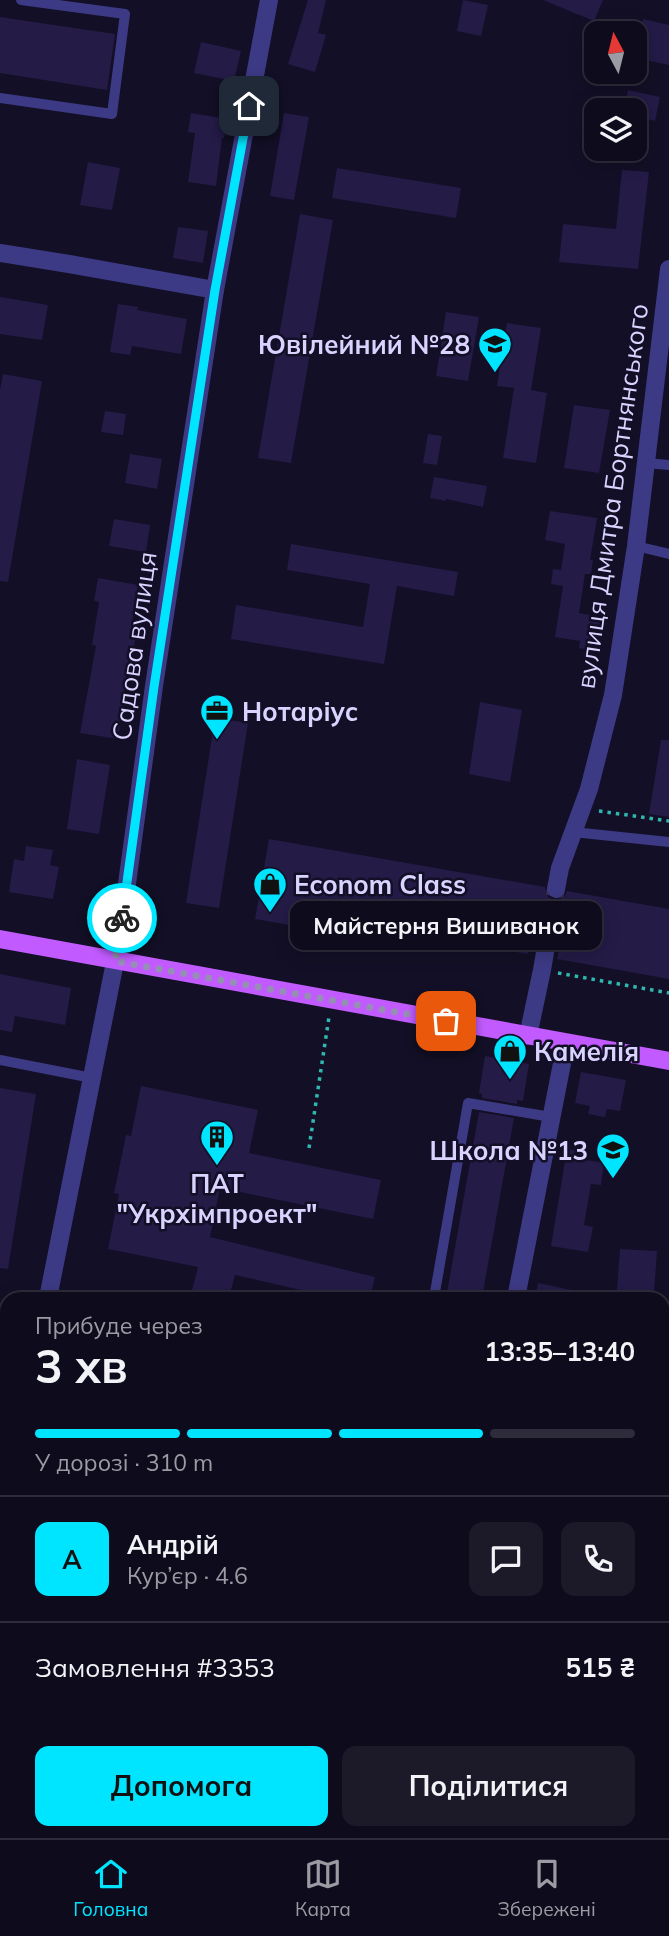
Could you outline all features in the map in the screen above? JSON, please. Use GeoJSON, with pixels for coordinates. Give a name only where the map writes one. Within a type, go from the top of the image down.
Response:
{"type":"FeatureCollection","features":[{"type":"Feature","properties":{"kind":"main road"},"geometry":{"type":"LineString","coordinates":[[0,939],[669,1061]]}},
{"type":"Feature","properties":{"kind":"street","name":"Садова вулиця"},"geometry":{"type":"LineString","coordinates":[[49,1292],[115,961],[215,290],[269,0]]}},
{"type":"Feature","properties":{"kind":"street"},"geometry":{"type":"LineString","coordinates":[[0,253],[215,290]]}},
{"type":"Feature","properties":{"kind":"street","name":"вулиця Дмитра Бортнянського"},"geometry":{"type":"LineString","coordinates":[[556,889],[560,868],[589,789],[613,695],[636,546],[669,270]]}},
{"type":"Feature","properties":{"kind":"street"},"geometry":{"type":"LineString","coordinates":[[528,1036],[550,923]]}},
{"type":"Feature","properties":{"kind":"street"},"geometry":{"type":"LineString","coordinates":[[517,1292],[566,1044]]}},
{"type":"Feature","properties":{"kind":"lane"},"geometry":{"type":"LineString","coordinates":[[0,98],[112,114],[125,14],[21,0]]}},
{"type":"Feature","properties":{"kind":"lane"},"geometry":{"type":"LineString","coordinates":[[646,463],[669,465]]}},
{"type":"Feature","properties":{"kind":"lane"},"geometry":{"type":"LineString","coordinates":[[636,546],[669,554]]}},
{"type":"Feature","properties":{"kind":"lane"},"geometry":{"type":"LineString","coordinates":[[573,832],[669,842]]}},
{"type":"Feature","properties":{"kind":"lane"},"geometry":{"type":"LineString","coordinates":[[0,1059],[92,1078]]}},
{"type":"Feature","properties":{"kind":"lane"},"geometry":{"type":"LineString","coordinates":[[435,1292],[468,1103],[551,1117]]}},
{"type":"Feature","properties":{"kind":"path"},"geometry":{"type":"LineString","coordinates":[[593,811],[669,821]]}},
{"type":"Feature","properties":{"kind":"path"},"geometry":{"type":"LineString","coordinates":[[542,970],[669,993]]}},
{"type":"Feature","properties":{"kind":"path"},"geometry":{"type":"LineString","coordinates":[[309,1147],[329,1017]]}},
{"type":"Feature","properties":{"kind":"building"},"geometry":{"type":"Polygon","coordinates":[[[308,0],[326,0],[318,33],[326,35],[315,72],[288,64],[308,0]]]}},
{"type":"Feature","properties":{"kind":"building"},"geometry":{"type":"Polygon","coordinates":[[[463,0],[488,5],[481,36],[457,31],[463,0]]]}},
{"type":"Feature","properties":{"kind":"building"},"geometry":{"type":"Polygon","coordinates":[[[543,0],[603,0],[594,21],[543,0]]]}},
{"type":"Feature","properties":{"kind":"building"},"geometry":{"type":"Polygon","coordinates":[[[0,17],[115,34],[107,90],[0,73],[0,17]]]}},
{"type":"Feature","properties":{"kind":"building"},"geometry":{"type":"Polygon","coordinates":[[[643,19],[669,25],[669,65],[648,61],[648,21],[643,19]]]}},
{"type":"Feature","properties":{"kind":"building"},"geometry":{"type":"Polygon","coordinates":[[[201,42],[241,51],[234,81],[194,73],[201,42]]]}},
{"type":"Feature","properties":{"kind":"building"},"geometry":{"type":"Polygon","coordinates":[[[628,90],[660,97],[655,121],[647,119],[647,98],[626,98],[628,90]]]}},
{"type":"Feature","properties":{"kind":"building"},"geometry":{"type":"Polygon","coordinates":[[[191,113],[228,119],[222,138],[216,186],[188,182],[195,133],[188,132],[191,113]]]}},
{"type":"Feature","properties":{"kind":"building"},"geometry":{"type":"Polygon","coordinates":[[[284,113],[309,117],[294,200],[270,196],[284,113]]]}},
{"type":"Feature","properties":{"kind":"building"},"geometry":{"type":"Polygon","coordinates":[[[88,162],[120,168],[112,210],[80,205],[88,162]]]}},
{"type":"Feature","properties":{"kind":"building"},"geometry":{"type":"Polygon","coordinates":[[[337,168],[461,188],[456,218],[332,198],[337,168]]]}},
{"type":"Feature","properties":{"kind":"building"},"geometry":{"type":"Polygon","coordinates":[[[622,170],[649,172],[638,269],[559,262],[563,224],[616,229],[622,170]]]}},
{"type":"Feature","properties":{"kind":"building"},"geometry":{"type":"Polygon","coordinates":[[[300,214],[333,220],[291,463],[258,458],[300,214]]]}},
{"type":"Feature","properties":{"kind":"building"},"geometry":{"type":"Polygon","coordinates":[[[178,227],[208,231],[203,263],[173,258],[178,227]]]}},
{"type":"Feature","properties":{"kind":"building"},"geometry":{"type":"Polygon","coordinates":[[[0,297],[48,305],[42,340],[0,334],[0,297]]]}},
{"type":"Feature","properties":{"kind":"building"},"geometry":{"type":"Polygon","coordinates":[[[118,304],[187,319],[181,354],[132,346],[130,355],[110,352],[118,304]]]}},
{"type":"Feature","properties":{"kind":"building"},"geometry":{"type":"Polygon","coordinates":[[[446,312],[479,317],[468,381],[436,376],[446,312]]]}},
{"type":"Feature","properties":{"kind":"building"},"geometry":{"type":"Polygon","coordinates":[[[507,323],[541,328],[531,390],[547,393],[536,463],[503,458],[514,388],[497,386],[507,323]]]}},
{"type":"Feature","properties":{"kind":"building"},"geometry":{"type":"Polygon","coordinates":[[[3,374],[42,381],[8,582],[0,581],[0,390],[3,374]]]}},
{"type":"Feature","properties":{"kind":"building"},"geometry":{"type":"Polygon","coordinates":[[[574,405],[610,410],[599,473],[564,468],[574,405]]]}},
{"type":"Feature","properties":{"kind":"building"},"geometry":{"type":"Polygon","coordinates":[[[105,411],[126,414],[123,435],[101,432],[105,411]]]}},
{"type":"Feature","properties":{"kind":"building"},"geometry":{"type":"Polygon","coordinates":[[[428,434],[442,436],[437,465],[423,463],[428,434]]]}},
{"type":"Feature","properties":{"kind":"building"},"geometry":{"type":"Polygon","coordinates":[[[130,454],[162,459],[157,489],[125,483],[130,454]]]}},
{"type":"Feature","properties":{"kind":"building"},"geometry":{"type":"Polygon","coordinates":[[[434,477],[487,486],[483,507],[430,498],[434,477]]]}},
{"type":"Feature","properties":{"kind":"building"},"geometry":{"type":"Polygon","coordinates":[[[550,511],[597,518],[590,560],[593,560],[591,574],[585,574],[579,613],[601,617],[596,651],[579,648],[580,641],[555,637],[563,586],[551,584],[553,569],[561,570],[565,544],[545,540],[550,511]]]}},
{"type":"Feature","properties":{"kind":"building"},"geometry":{"type":"Polygon","coordinates":[[[114,519],[150,525],[146,552],[109,546],[114,519]]]}},
{"type":"Feature","properties":{"kind":"building"},"geometry":{"type":"Polygon","coordinates":[[[291,544],[458,572],[454,596],[397,586],[384,664],[231,639],[236,605],[363,627],[370,584],[287,570],[291,544]]]}},
{"type":"Feature","properties":{"kind":"building"},"geometry":{"type":"Polygon","coordinates":[[[98,578],[138,585],[132,623],[138,624],[133,652],[130,651],[118,739],[80,733],[96,646],[92,645],[99,602],[94,601],[98,578]]]}},
{"type":"Feature","properties":{"kind":"building"},"geometry":{"type":"Polygon","coordinates":[[[480,702],[522,710],[510,782],[469,774],[480,702]]]}},
{"type":"Feature","properties":{"kind":"building"},"geometry":{"type":"Polygon","coordinates":[[[215,718],[248,723],[219,908],[186,903],[215,718]]]}},
{"type":"Feature","properties":{"kind":"building"},"geometry":{"type":"Polygon","coordinates":[[[661,740],[669,740],[669,817],[649,814],[661,740]]]}},
{"type":"Feature","properties":{"kind":"building"},"geometry":{"type":"Polygon","coordinates":[[[77,759],[110,765],[99,834],[67,829],[77,759]]]}},
{"type":"Feature","properties":{"kind":"building"},"geometry":{"type":"Polygon","coordinates":[[[269,839],[545,887],[548,897],[555,900],[564,897],[567,891],[669,909],[669,979],[557,959],[564,925],[561,925],[558,915],[551,912],[542,915],[539,921],[535,920],[528,954],[304,914],[301,927],[255,919],[269,839]]]}},
{"type":"Feature","properties":{"kind":"building"},"geometry":{"type":"Polygon","coordinates":[[[26,846],[53,850],[50,865],[59,867],[53,899],[9,892],[14,859],[24,861],[26,846]]]}},
{"type":"Feature","properties":{"kind":"building"},"geometry":{"type":"Polygon","coordinates":[[[0,974],[71,988],[65,1025],[15,1016],[12,1032],[0,1030],[0,974]]]}},
{"type":"Feature","properties":{"kind":"building"},"geometry":{"type":"Polygon","coordinates":[[[485,1056],[529,1064],[523,1101],[517,1100],[517,1104],[482,1098],[479,1093],[485,1056]]]}},
{"type":"Feature","properties":{"kind":"building"},"geometry":{"type":"Polygon","coordinates":[[[581,1072],[626,1080],[620,1111],[607,1109],[605,1117],[588,1114],[590,1106],[575,1103],[581,1072]]]}},
{"type":"Feature","properties":{"kind":"building","name":"ПАТ \"Укрхімпроект\""},"geometry":{"type":"Polygon","coordinates":[[[141,1086],[258,1110],[249,1153],[381,1180],[373,1219],[220,1188],[210,1237],[375,1277],[371,1292],[309,1292],[235,1275],[231,1292],[192,1292],[198,1267],[108,1249],[119,1194],[114,1193],[126,1135],[131,1136],[141,1086]]]}},
{"type":"Feature","properties":{"kind":"building"},"geometry":{"type":"Polygon","coordinates":[[[0,1088],[36,1094],[8,1269],[0,1268],[0,1088]]]}},
{"type":"Feature","properties":{"kind":"building"},"geometry":{"type":"Polygon","coordinates":[[[479,1112],[514,1118],[483,1292],[447,1292],[479,1112]]]}},
{"type":"Feature","properties":{"kind":"building"},"geometry":{"type":"Polygon","coordinates":[[[567,1149],[587,1153],[586,1160],[604,1163],[601,1185],[591,1184],[584,1225],[593,1227],[588,1252],[551,1246],[567,1149]]]}},
{"type":"Feature","properties":{"kind":"building"},"geometry":{"type":"Polygon","coordinates":[[[620,1249],[657,1251],[654,1292],[617,1290],[620,1249]]]}},
{"type":"Feature","properties":{"kind":"building"},"geometry":{"type":"Polygon","coordinates":[[[538,1283],[581,1292],[536,1292],[538,1283]]]}},
{"type":"Feature","properties":{"kind":"tunnel"},"geometry":{"type":"LineString","coordinates":[[550,923],[556,889]]}},
{"type":"Feature","properties":{"kind":"way so far"},"geometry":{"type":"LineString","coordinates":[[122,918],[115,961],[446,1021]]}},
{"type":"Feature","properties":{"kind":"place","name":"Ювілейний №28"},"geometry":{"type":"Point","coordinates":[495,374]}},
{"type":"Feature","properties":{"kind":"place","name":"Нотаріус"},"geometry":{"type":"Point","coordinates":[217,741]}},
{"type":"Feature","properties":{"kind":"place","name":"Econom Class"},"geometry":{"type":"Point","coordinates":[270,914]}},
{"type":"Feature","properties":{"kind":"place","name":"Майстерня Вишиванок"},"geometry":{"type":"Point","coordinates":[446,1021]}},
{"type":"Feature","properties":{"kind":"place","name":"Камелія"},"geometry":{"type":"Point","coordinates":[510,1081]}},
{"type":"Feature","properties":{"kind":"place","name":"ПАТ \"Укрхімпроект\""},"geometry":{"type":"Point","coordinates":[217,1167]}},
{"type":"Feature","properties":{"kind":"place","name":"Школа №13"},"geometry":{"type":"Point","coordinates":[613,1180]}},
{"type":"Feature","properties":{"kind":"route"},"geometry":{"type":"LineString","coordinates":[[122,918],[154,687],[215,290],[249,106]]}}]}
